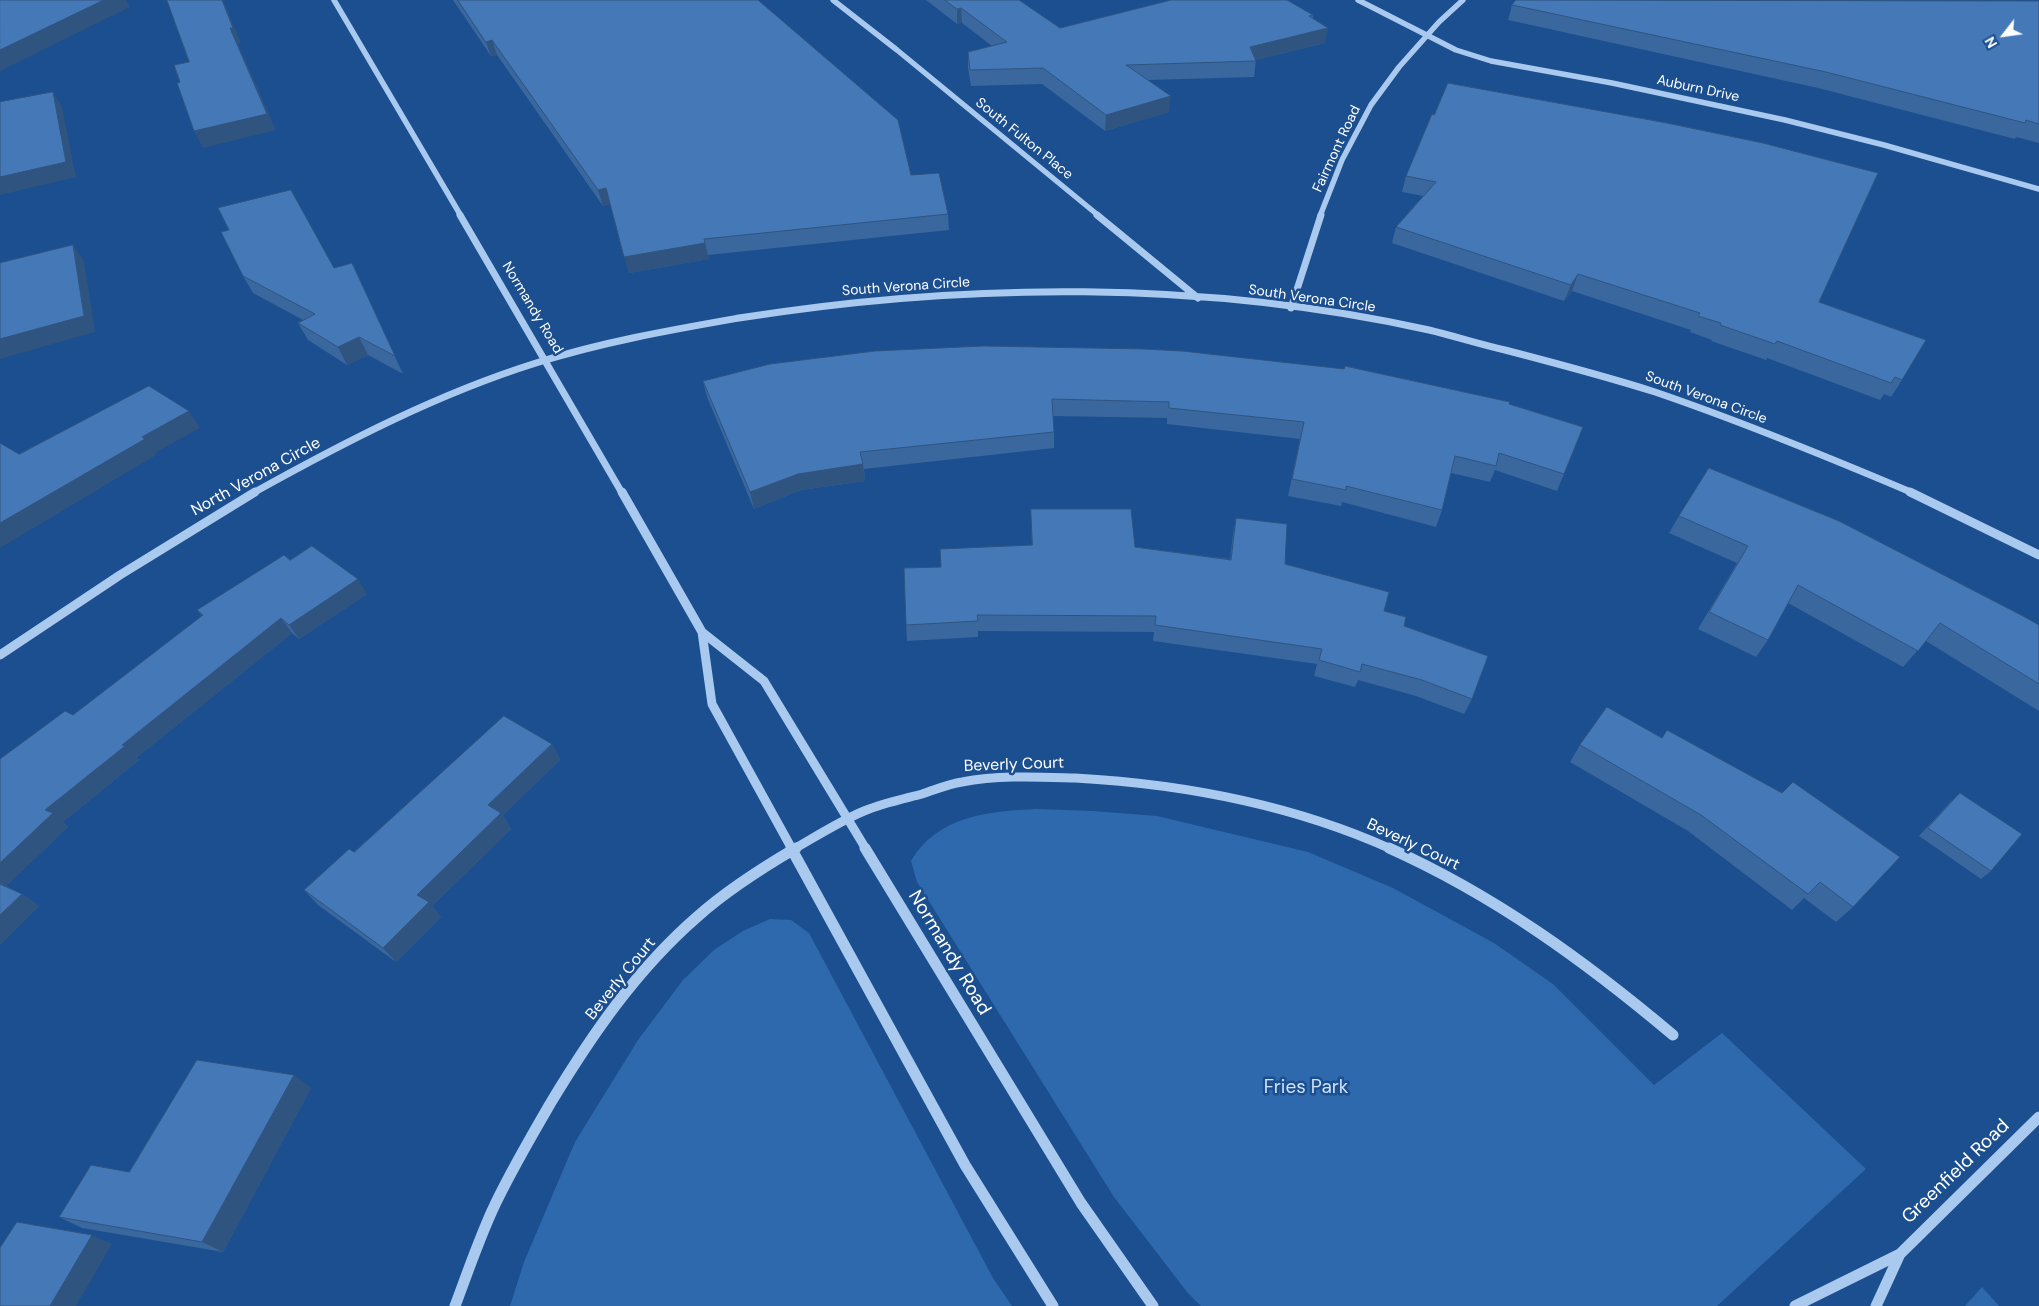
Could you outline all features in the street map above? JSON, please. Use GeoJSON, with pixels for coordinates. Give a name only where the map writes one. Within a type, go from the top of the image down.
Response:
{"type":"FeatureCollection","features":[{"type":"Feature","properties":{"kind":"street","name":"Normandy Road"},"geometry":{"type":"LineString","coordinates":[[334,0],[702,632],[764,681],[1081,1203],[1153,1306]]}},
{"type":"Feature","properties":{"kind":"street","name":"South Fulton Place"},"geometry":{"type":"LineString","coordinates":[[833,0],[912,62],[1198,298]]}},
{"type":"Feature","properties":{"kind":"street","name":"Auburn Drive"},"geometry":{"type":"LineString","coordinates":[[1358,0],[1426,36],[1462,52],[1491,61],[1612,83],[1785,120],[1884,145],[2039,190]]}},
{"type":"Feature","properties":{"kind":"street","name":"Fairmont Road"},"geometry":{"type":"LineString","coordinates":[[1291,308],[1307,254],[1333,183],[1361,122],[1387,80],[1441,17],[1463,0]]}},
{"type":"Feature","properties":{"kind":"street","name":"South Verona Circle"},"geometry":{"type":"LineString","coordinates":[[545,360],[710,323],[808,308],[915,296],[1080,291],[1198,298],[1291,308],[1427,330],[1551,362],[1664,395],[1795,444],[1937,504],[2039,555]]}},
{"type":"Feature","properties":{"kind":"street","name":"North Verona Circle"},"geometry":{"type":"LineString","coordinates":[[0,655],[81,599],[237,501],[368,432],[501,375],[545,360]]}},
{"type":"Feature","properties":{"kind":"street","name":"Normandy Road"},"geometry":{"type":"LineString","coordinates":[[702,632],[712,704],[965,1165],[1053,1306]]}},
{"type":"Feature","properties":{"kind":"street","name":"Beverly Court"},"geometry":{"type":"LineString","coordinates":[[455,1306],[486,1223],[530,1140],[588,1042],[639,974],[681,930],[734,886],[792,850],[866,809],[963,781],[1027,777],[1091,778],[1155,783],[1225,794],[1291,810],[1366,838],[1427,865],[1476,892],[1535,929],[1611,983],[1673,1035]]}},
{"type":"Feature","properties":{"kind":"street","name":"Greenfield Road"},"geometry":{"type":"LineString","coordinates":[[1795,1306],[1900,1254],[2039,1117]]}},
{"type":"Feature","properties":{"kind":"street","name":"Greenfield Road"},"geometry":{"type":"LineString","coordinates":[[1876,1306],[1900,1254]]}},
{"type":"Feature","properties":{"kind":"green space","name":"Fries Park"},"geometry":{"type":"Polygon","coordinates":[[[1036,809],[1157,816],[1308,852],[1393,888],[1494,943],[1553,984],[1654,1085],[1722,1033],[1866,1169],[1717,1306],[1201,1306],[1187,1292],[1114,1197],[917,882],[911,861],[922,846],[935,834],[950,825],[983,814],[1036,809]]]}},
{"type":"Feature","properties":{"kind":"green space"},"geometry":{"type":"Polygon","coordinates":[[[770,919],[791,920],[809,933],[993,1278],[1012,1306],[510,1306],[524,1262],[575,1142],[638,1040],[683,980],[714,950],[743,931],[770,919]]]}},
{"type":"Feature","properties":{"kind":"green space"},"geometry":{"type":"Polygon","coordinates":[[[1982,1287],[1999,1306],[1965,1306],[1982,1287]]]}},
{"type":"Feature","properties":{"kind":"building"},"geometry":{"type":"Polygon","coordinates":[[[0,0],[104,0],[0,50],[0,0]]]}},
{"type":"Feature","properties":{"kind":"building"},"geometry":{"type":"Polygon","coordinates":[[[167,0],[222,0],[233,28],[230,28],[267,114],[194,131],[177,83],[180,82],[174,65],[189,62],[167,0]]]}},
{"type":"Feature","properties":{"kind":"building"},"geometry":{"type":"Polygon","coordinates":[[[458,0],[758,0],[898,120],[911,175],[939,173],[948,214],[704,239],[705,243],[624,257],[606,188],[598,190],[492,40],[486,42],[458,0]]]}},
{"type":"Feature","properties":{"kind":"building"},"geometry":{"type":"Polygon","coordinates":[[[945,0],[1019,0],[1060,28],[1171,0],[1287,0],[1313,15],[1309,16],[1328,28],[1250,47],[1256,61],[1126,65],[1171,96],[1106,115],[1043,68],[970,70],[968,52],[1007,42],[961,8],[957,9],[945,0]]]}},
{"type":"Feature","properties":{"kind":"building"},"geometry":{"type":"Polygon","coordinates":[[[1516,0],[2039,1],[2039,124],[2026,120],[2025,123],[1826,72],[1512,5],[1516,0]]]}},
{"type":"Feature","properties":{"kind":"building"},"geometry":{"type":"Polygon","coordinates":[[[1448,83],[1667,123],[1763,143],[1878,173],[1819,302],[1926,340],[1902,380],[1895,377],[1891,383],[1777,341],[1775,344],[1720,325],[1721,323],[1698,316],[1700,313],[1578,274],[1571,285],[1396,227],[1436,182],[1406,176],[1432,114],[1434,115],[1448,83]]]}},
{"type":"Feature","properties":{"kind":"building"},"geometry":{"type":"Polygon","coordinates":[[[53,92],[66,162],[0,177],[0,102],[53,92]]]}},
{"type":"Feature","properties":{"kind":"building"},"geometry":{"type":"Polygon","coordinates":[[[291,190],[334,268],[352,263],[395,356],[359,337],[338,347],[298,323],[315,314],[243,276],[221,232],[229,230],[218,208],[291,190]]]}},
{"type":"Feature","properties":{"kind":"building"},"geometry":{"type":"Polygon","coordinates":[[[73,245],[84,316],[0,339],[0,263],[73,245]]]}},
{"type":"Feature","properties":{"kind":"building"},"geometry":{"type":"Polygon","coordinates":[[[984,346],[1182,351],[1344,369],[1345,366],[1510,402],[1509,404],[1583,427],[1564,474],[1499,453],[1496,466],[1455,456],[1442,510],[1346,486],[1346,490],[1292,479],[1304,422],[1169,408],[1169,402],[1052,399],[1054,432],[860,452],[863,464],[798,474],[750,492],[703,381],[770,364],[875,351],[984,346]]]}},
{"type":"Feature","properties":{"kind":"building"},"geometry":{"type":"Polygon","coordinates":[[[149,386],[189,411],[142,437],[145,439],[0,523],[0,443],[19,454],[149,386]]]}},
{"type":"Feature","properties":{"kind":"building"},"geometry":{"type":"Polygon","coordinates":[[[1709,468],[1839,521],[2039,625],[2039,684],[1940,623],[1918,651],[1798,585],[1768,640],[1709,612],[1748,546],[1679,516],[1709,468]]]}},
{"type":"Feature","properties":{"kind":"building"},"geometry":{"type":"Polygon","coordinates":[[[1031,509],[1131,509],[1135,547],[1231,560],[1236,518],[1287,524],[1285,564],[1389,592],[1384,611],[1406,617],[1404,626],[1488,656],[1472,699],[1422,680],[1362,664],[1360,672],[1319,660],[1322,649],[1155,625],[1156,616],[977,615],[978,621],[906,625],[904,568],[941,567],[940,549],[1032,545],[1031,509]]]}},
{"type":"Feature","properties":{"kind":"building"},"geometry":{"type":"Polygon","coordinates":[[[312,546],[358,579],[289,625],[281,618],[122,745],[125,746],[45,810],[53,813],[0,863],[0,759],[65,711],[73,715],[203,615],[197,610],[284,555],[290,560],[312,546]]]}},
{"type":"Feature","properties":{"kind":"building"},"geometry":{"type":"Polygon","coordinates":[[[1607,707],[1662,738],[1667,730],[1782,793],[1793,782],[1900,857],[1853,907],[1820,882],[1808,894],[1701,815],[1580,745],[1607,707]]]}},
{"type":"Feature","properties":{"kind":"building"},"geometry":{"type":"Polygon","coordinates":[[[504,716],[552,744],[488,805],[501,813],[417,895],[429,902],[383,948],[304,890],[349,849],[354,852],[504,716]]]}},
{"type":"Feature","properties":{"kind":"building"},"geometry":{"type":"Polygon","coordinates":[[[1960,793],[2022,834],[1991,871],[1928,828],[1960,793]]]}},
{"type":"Feature","properties":{"kind":"building"},"geometry":{"type":"Polygon","coordinates":[[[0,884],[22,894],[0,915],[0,884]]]}},
{"type":"Feature","properties":{"kind":"building"},"geometry":{"type":"Polygon","coordinates":[[[197,1060],[294,1075],[202,1242],[59,1217],[91,1165],[129,1172],[197,1060]]]}},
{"type":"Feature","properties":{"kind":"building"},"geometry":{"type":"Polygon","coordinates":[[[17,1222],[92,1235],[50,1306],[0,1306],[0,1248],[17,1222]]]}}]}
